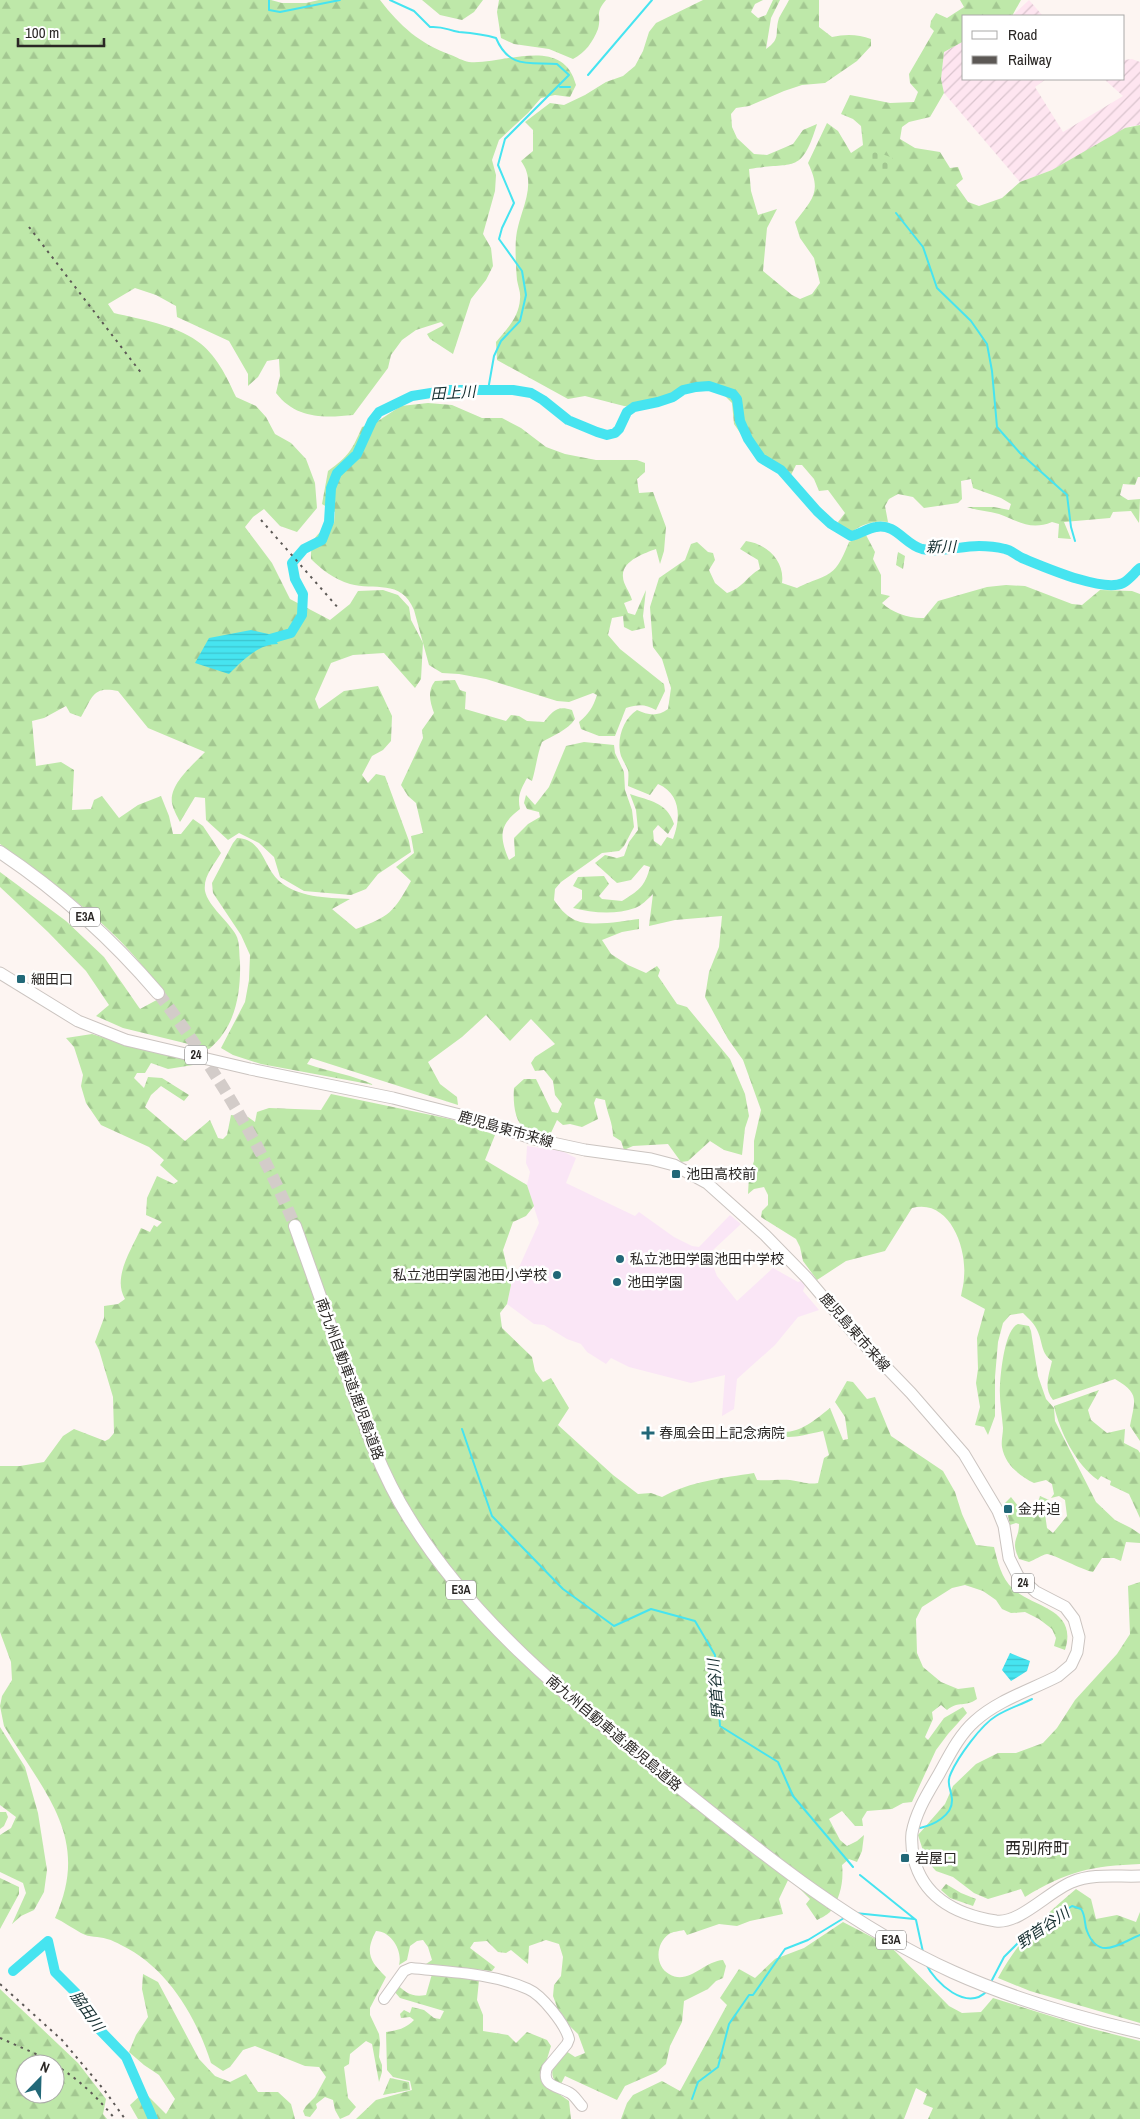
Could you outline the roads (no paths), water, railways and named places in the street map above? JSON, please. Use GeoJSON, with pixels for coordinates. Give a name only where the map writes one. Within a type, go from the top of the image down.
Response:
{"type":"FeatureCollection","features":[{"type":"Feature","properties":{"kind":"highway","name":"E3A"},"geometry":{"type":"LineString","coordinates":[[0,852],[28,871],[88,920],[116,946],[158,993]]}},
{"type":"Feature","properties":{"kind":"highway","name":"南九州自動車道;鹿児島道路"},"geometry":{"type":"LineString","coordinates":[[295,1226],[362,1422],[380,1464],[410,1520],[450,1578],[505,1638],[539,1670],[619,1738],[765,1854],[857,1920],[901,1946],[951,1971],[1029,2001],[1140,2032]]}},
{"type":"Feature","properties":{"kind":"main road","name":"鹿児島東市来線"},"geometry":{"type":"LineString","coordinates":[[0,973],[78,1021],[126,1040],[393,1098],[472,1118],[534,1139],[585,1150],[651,1159],[674,1165],[707,1182],[790,1260],[860,1342],[955,1442],[981,1480],[998,1511],[1004,1526],[1009,1558],[1018,1576],[1036,1592],[1065,1607],[1078,1628],[1078,1652],[1065,1671],[1000,1704],[981,1716],[966,1730],[948,1757],[921,1806],[912,1833],[912,1852],[924,1882],[935,1897],[952,1908],[978,1918],[1002,1922],[1018,1917],[1055,1890],[1074,1881],[1099,1877],[1140,1876]]}},
{"type":"Feature","properties":{"kind":"street"},"geometry":{"type":"LineString","coordinates":[[384,1999],[404,1971],[411,1968],[482,1976],[529,1989],[554,2012],[564,2026],[569,2038],[567,2044],[547,2068],[548,2082],[556,2088],[570,2093],[582,2106]]}},
{"type":"Feature","properties":{"kind":"water"},"geometry":{"type":"Polygon","coordinates":[[[251,630],[273,635],[278,644],[257,650],[229,674],[195,663],[209,638],[251,630]]]}},
{"type":"Feature","properties":{"kind":"water"},"geometry":{"type":"Polygon","coordinates":[[[1010,1653],[1030,1661],[1027,1671],[1011,1681],[1002,1670],[1010,1653]]]}},
{"type":"Feature","properties":{"kind":"waterway"},"geometry":{"type":"LineString","coordinates":[[269,0],[269,10],[280,12],[340,0]]}},
{"type":"Feature","properties":{"kind":"waterway"},"geometry":{"type":"LineString","coordinates":[[390,0],[414,11],[430,27],[496,38],[501,48],[514,59],[529,63],[557,64],[569,75],[505,139],[498,165],[514,203],[499,239],[522,271],[526,295],[520,321],[501,341],[494,356],[488,390]]}},
{"type":"Feature","properties":{"kind":"waterway"},"geometry":{"type":"LineString","coordinates":[[588,75],[652,0]]}},
{"type":"Feature","properties":{"kind":"waterway"},"geometry":{"type":"LineString","coordinates":[[560,87],[570,87]]}},
{"type":"Feature","properties":{"kind":"waterway"},"geometry":{"type":"LineString","coordinates":[[896,213],[923,247],[937,288],[971,321],[987,344],[992,371],[997,427],[1020,453],[1067,495],[1071,527],[1075,541]]}},
{"type":"Feature","properties":{"kind":"waterway","name":"田上川"},"geometry":{"type":"LineString","coordinates":[[270,639],[291,633],[302,615],[303,594],[295,579],[292,563],[304,549],[322,540],[329,522],[331,488],[337,473],[357,454],[372,421],[379,412],[412,396],[450,390],[513,390],[531,393],[568,420],[607,435],[615,433],[619,429],[627,412],[634,407],[673,397],[683,390],[709,386],[733,394],[737,399],[740,421],[748,439],[761,458],[781,470],[817,511],[831,524],[851,536],[873,528],[883,527],[895,531],[910,543],[922,549],[936,550],[972,546],[1002,548],[1057,572],[1088,582],[1102,584],[1114,585],[1123,583],[1140,568]]}},
{"type":"Feature","properties":{"kind":"waterway","name":"野首谷川"},"geometry":{"type":"LineString","coordinates":[[462,1429],[492,1516],[563,1589],[614,1626],[651,1609],[695,1621],[715,1655],[720,1726],[778,1762],[793,1796],[853,1867]]}},
{"type":"Feature","properties":{"kind":"waterway"},"geometry":{"type":"LineString","coordinates":[[920,1828],[931,1825],[941,1819],[949,1810],[952,1799],[949,1783],[950,1777],[954,1766],[970,1742],[990,1720],[1032,1699]]}},
{"type":"Feature","properties":{"kind":"waterway","name":"野首谷川"},"geometry":{"type":"LineString","coordinates":[[860,1875],[916,1920],[923,1952]]}},
{"type":"Feature","properties":{"kind":"waterway","name":"野首谷川"},"geometry":{"type":"LineString","coordinates":[[991,1982],[1004,1957],[1019,1942],[1072,1906],[1081,1909],[1084,1914],[1087,1931],[1098,1946],[1110,1948],[1140,1935]]}},
{"type":"Feature","properties":{"kind":"waterway"},"geometry":{"type":"LineString","coordinates":[[855,1913],[914,1919]]}},
{"type":"Feature","properties":{"kind":"waterway"},"geometry":{"type":"LineString","coordinates":[[692,2099],[698,2082],[718,2067],[729,2024],[749,1995],[753,1995],[785,1949],[808,1940],[844,1918]]}},
{"type":"Feature","properties":{"kind":"waterway","name":"脇田川"},"geometry":{"type":"LineString","coordinates":[[13,1971],[48,1941],[55,1972],[85,2002],[96,2026],[126,2057],[153,2119]]}},
{"type":"Feature","properties":{"kind":"waterway","name":"野首谷川"},"geometry":{"type":"LineString","coordinates":[[926,1964],[944,1986],[961,1997],[979,1997],[987,1991]]}},
{"type":"Feature","properties":{"kind":"tunnel"},"geometry":{"type":"LineString","coordinates":[[158,993],[234,1105],[267,1165],[295,1226]]}},
{"type":"Feature","properties":{"kind":"railway"},"geometry":{"type":"LineString","coordinates":[[29,227],[142,374]]}},
{"type":"Feature","properties":{"kind":"railway"},"geometry":{"type":"LineString","coordinates":[[261,520],[340,610]]}},
{"type":"Feature","properties":{"kind":"railway"},"geometry":{"type":"LineString","coordinates":[[0,1984],[62,2040],[105,2091],[125,2119]]}},
{"type":"Feature","properties":{"kind":"railway"},"geometry":{"type":"LineString","coordinates":[[0,2038],[36,2054]]}},
{"type":"Feature","properties":{"kind":"railway"},"geometry":{"type":"LineString","coordinates":[[65,2071],[88,2089],[115,2119]]}},
{"type":"Feature","properties":{"kind":"place","name":"細田口"},"geometry":{"type":"Point","coordinates":[21,979]}},
{"type":"Feature","properties":{"kind":"place","name":"池田高校前"},"geometry":{"type":"Point","coordinates":[676,1174]}},
{"type":"Feature","properties":{"kind":"place","name":"私立池田学園池田中学校"},"geometry":{"type":"Point","coordinates":[620,1259]}},
{"type":"Feature","properties":{"kind":"place","name":"私立池田学園池田小学校"},"geometry":{"type":"Point","coordinates":[557,1275]}},
{"type":"Feature","properties":{"kind":"place","name":"池田学園"},"geometry":{"type":"Point","coordinates":[617,1282]}},
{"type":"Feature","properties":{"kind":"place","name":"春風会田上記念病院"},"geometry":{"type":"Point","coordinates":[648,1433]}},
{"type":"Feature","properties":{"kind":"place","name":"金井迫"},"geometry":{"type":"Point","coordinates":[1008,1509]}},
{"type":"Feature","properties":{"kind":"place","name":"岩屋口"},"geometry":{"type":"Point","coordinates":[905,1858]}},
{"type":"Feature","properties":{"kind":"district","name":"西別府町"},"geometry":{"type":"Point","coordinates":[1037,1848]}},
{"type":"Feature","properties":{"kind":"water label","name":"新川"},"geometry":{"type":"Point","coordinates":[941,547]}}]}
